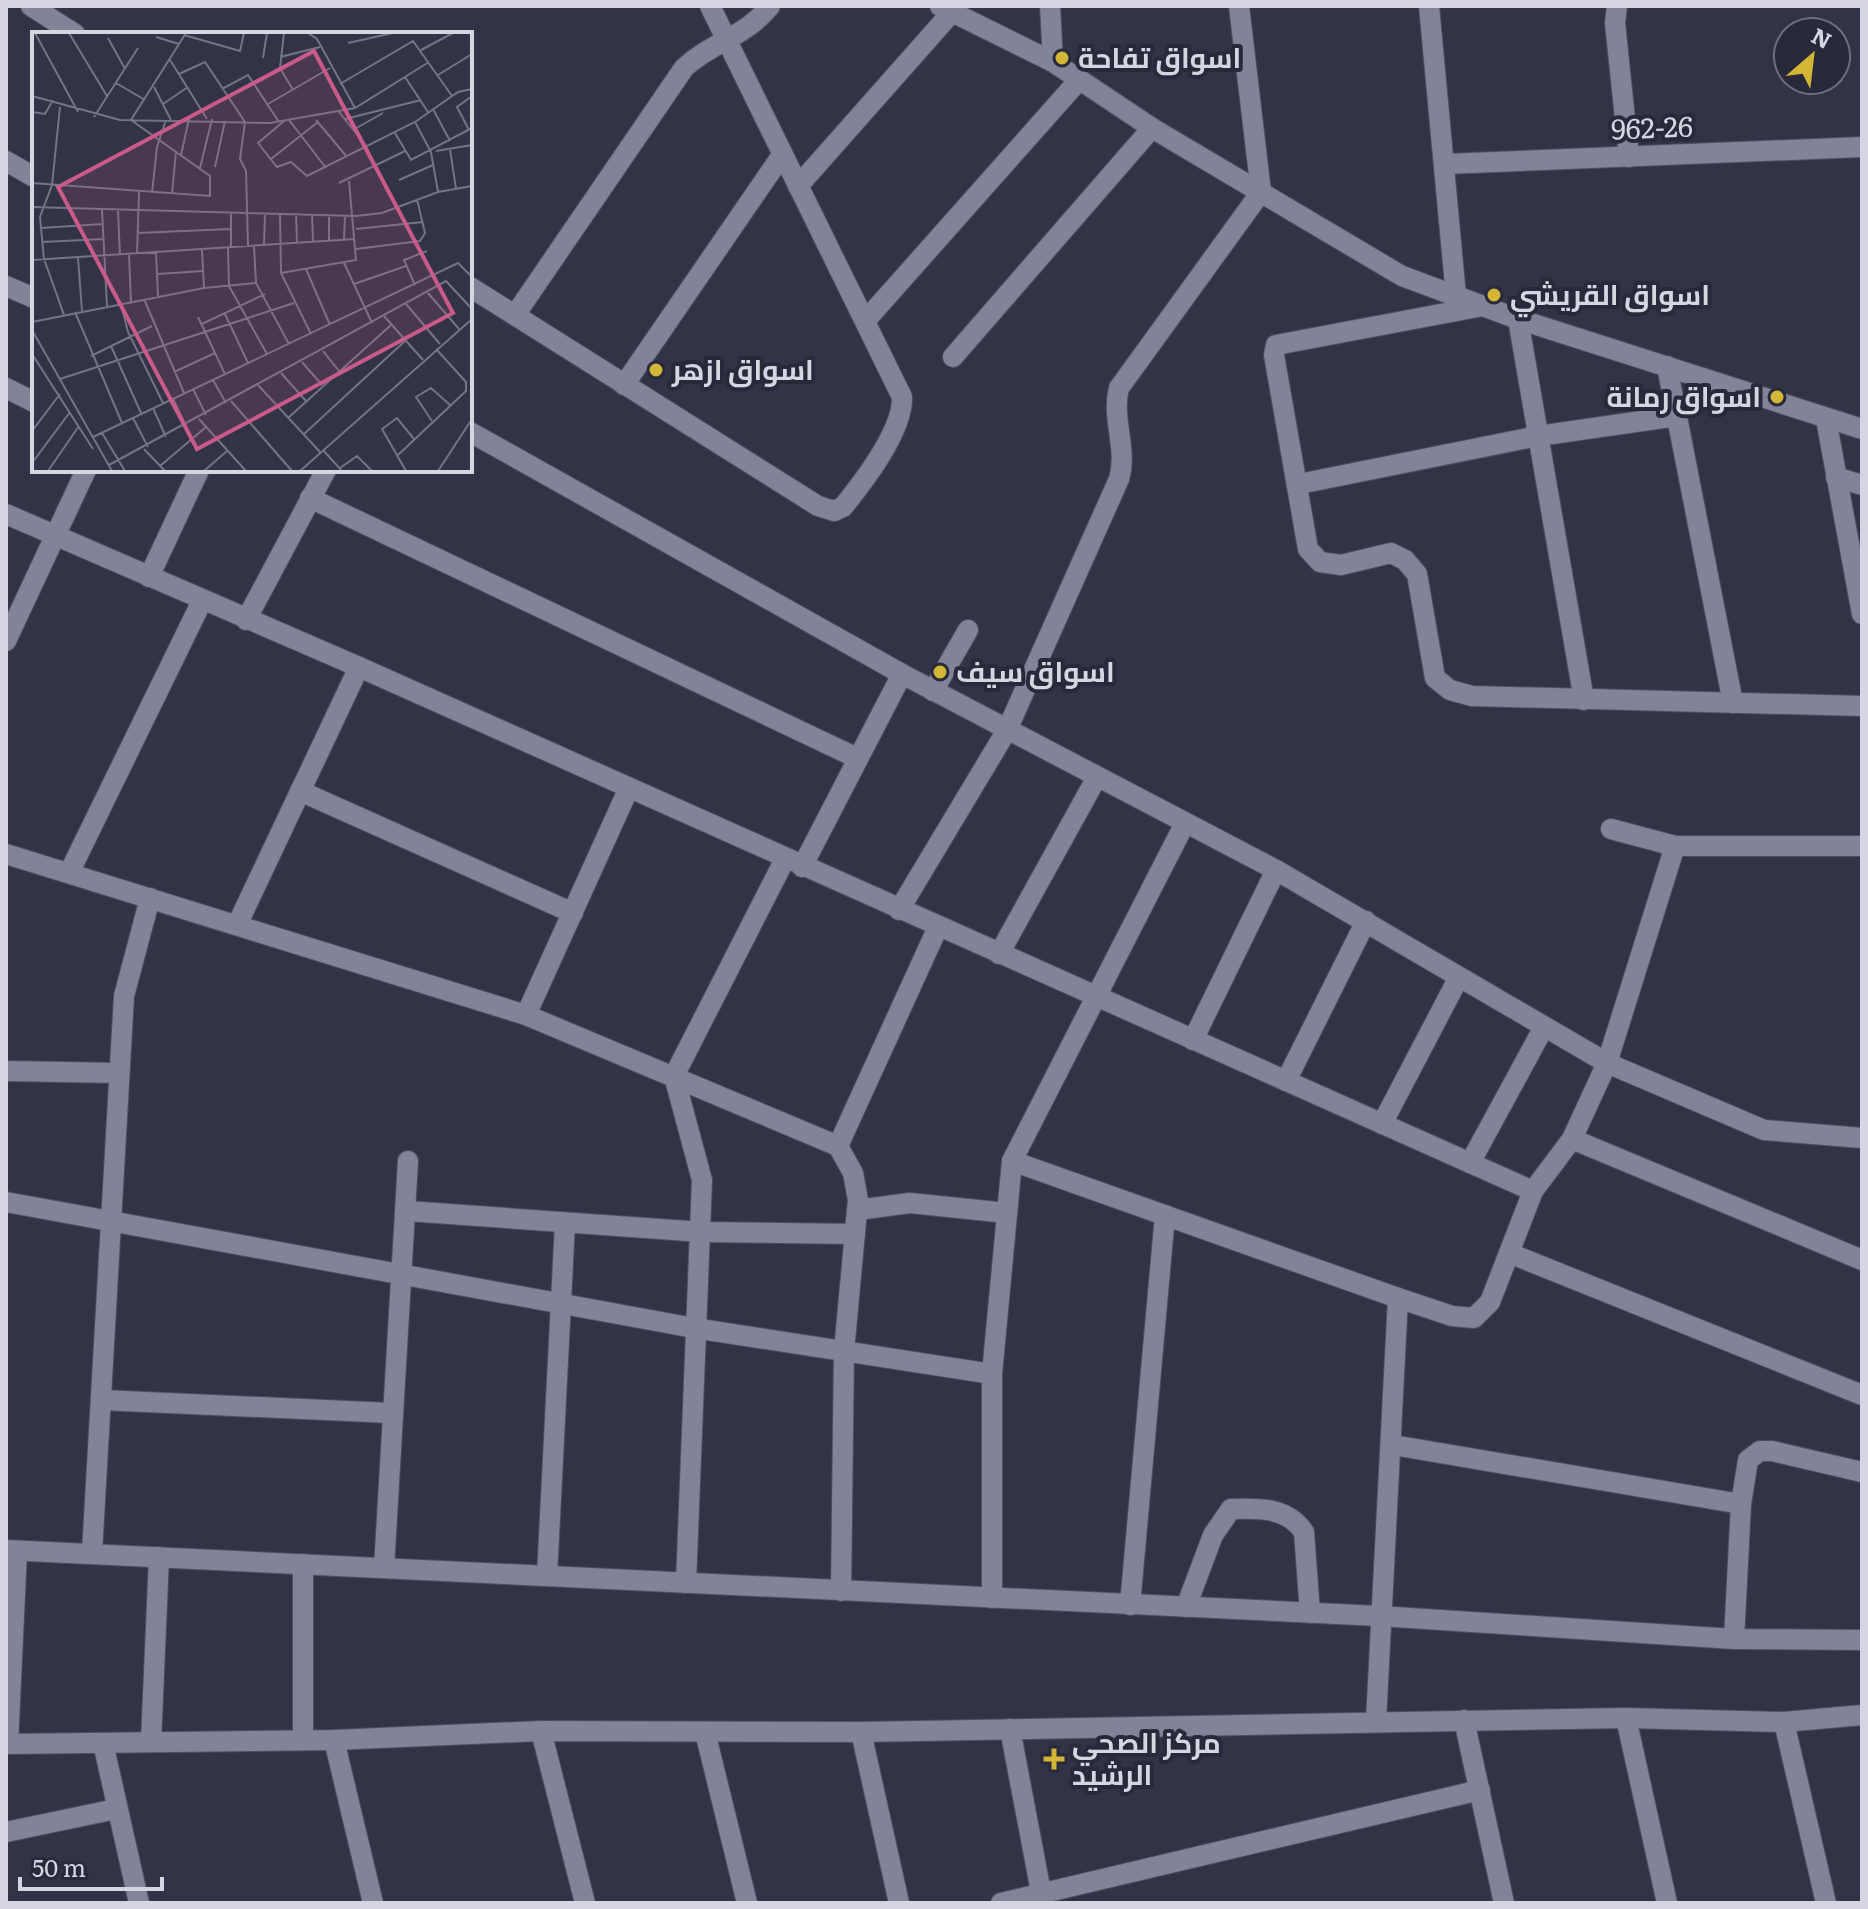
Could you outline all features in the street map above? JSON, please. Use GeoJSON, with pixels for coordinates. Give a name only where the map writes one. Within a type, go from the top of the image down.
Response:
{"type":"FeatureCollection","features":[{"type":"Feature","properties":{"kind":"street"},"geometry":{"type":"LineString","coordinates":[[31,6],[72,32]]}},
{"type":"Feature","properties":{"kind":"street"},"geometry":{"type":"LineString","coordinates":[[472,288],[818,506],[834,511],[848,500],[893,433],[902,410],[898,385],[710,6]]}},
{"type":"Feature","properties":{"kind":"street"},"geometry":{"type":"LineString","coordinates":[[515,315],[684,68],[705,51],[754,25],[770,6]]}},
{"type":"Feature","properties":{"kind":"street"},"geometry":{"type":"LineString","coordinates":[[1050,6],[1053,62]]}},
{"type":"Feature","properties":{"kind":"street"},"geometry":{"type":"LineString","coordinates":[[899,910],[1007,730],[1119,479],[1123,460],[1117,405],[1119,388],[1261,192],[1239,6]]}},
{"type":"Feature","properties":{"kind":"street"},"geometry":{"type":"LineString","coordinates":[[1429,6],[1456,296]]}},
{"type":"Feature","properties":{"kind":"street"},"geometry":{"type":"LineString","coordinates":[[1617,6],[1615,23],[1629,157]]}},
{"type":"Feature","properties":{"kind":"street"},"geometry":{"type":"LineString","coordinates":[[798,186],[946,9],[1053,62],[1152,128],[1402,276],[1518,319],[1862,429]]}},
{"type":"Feature","properties":{"kind":"street"},"geometry":{"type":"LineString","coordinates":[[866,320],[1079,80]]}},
{"type":"Feature","properties":{"kind":"street"},"geometry":{"type":"LineString","coordinates":[[953,357],[1152,128]]}},
{"type":"Feature","properties":{"kind":"street","name":"962-26"},"geometry":{"type":"LineString","coordinates":[[1445,164],[1862,147]]}},
{"type":"Feature","properties":{"kind":"street"},"geometry":{"type":"LineString","coordinates":[[624,385],[782,155]]}},
{"type":"Feature","properties":{"kind":"street"},"geometry":{"type":"LineString","coordinates":[[6,161],[32,176]]}},
{"type":"Feature","properties":{"kind":"street"},"geometry":{"type":"LineString","coordinates":[[6,286],[32,297]]}},
{"type":"Feature","properties":{"kind":"street"},"geometry":{"type":"LineString","coordinates":[[1483,306],[1276,345],[1274,355],[1308,549],[1320,562],[1341,565],[1391,553],[1405,560],[1417,574],[1435,678],[1450,690],[1472,696],[1862,706]]}},
{"type":"Feature","properties":{"kind":"street"},"geometry":{"type":"LineString","coordinates":[[1518,319],[1584,700]]}},
{"type":"Feature","properties":{"kind":"street"},"geometry":{"type":"LineString","coordinates":[[1667,366],[1733,703]]}},
{"type":"Feature","properties":{"kind":"street"},"geometry":{"type":"LineString","coordinates":[[6,388],[32,401]]}},
{"type":"Feature","properties":{"kind":"street"},"geometry":{"type":"LineString","coordinates":[[1299,484],[1538,436],[1677,416]]}},
{"type":"Feature","properties":{"kind":"street"},"geometry":{"type":"LineString","coordinates":[[1826,419],[1836,477],[1858,567],[1862,614]]}},
{"type":"Feature","properties":{"kind":"street"},"geometry":{"type":"LineString","coordinates":[[472,433],[933,691],[1276,870],[1607,1063],[1764,1130],[1862,1138]]}},
{"type":"Feature","properties":{"kind":"street"},"geometry":{"type":"LineString","coordinates":[[6,641],[85,472]]}},
{"type":"Feature","properties":{"kind":"street"},"geometry":{"type":"LineString","coordinates":[[149,577],[198,472]]}},
{"type":"Feature","properties":{"kind":"street"},"geometry":{"type":"LineString","coordinates":[[246,620],[325,472]]}},
{"type":"Feature","properties":{"kind":"street"},"geometry":{"type":"LineString","coordinates":[[1836,477],[1862,485]]}},
{"type":"Feature","properties":{"kind":"street"},"geometry":{"type":"LineString","coordinates":[[310,498],[857,758]]}},
{"type":"Feature","properties":{"kind":"street"},"geometry":{"type":"LineString","coordinates":[[6,514],[359,667],[628,790],[1533,1191]]}},
{"type":"Feature","properties":{"kind":"street"},"geometry":{"type":"LineString","coordinates":[[69,873],[202,601]]}},
{"type":"Feature","properties":{"kind":"street"},"geometry":{"type":"LineString","coordinates":[[933,691],[968,630]]}},
{"type":"Feature","properties":{"kind":"street"},"geometry":{"type":"LineString","coordinates":[[237,925],[359,667]]}},
{"type":"Feature","properties":{"kind":"street"},"geometry":{"type":"LineString","coordinates":[[686,1583],[702,1180],[674,1076],[902,674]]}},
{"type":"Feature","properties":{"kind":"street"},"geometry":{"type":"LineString","coordinates":[[999,954],[1097,777]]}},
{"type":"Feature","properties":{"kind":"street"},"geometry":{"type":"LineString","coordinates":[[526,1015],[628,790]]}},
{"type":"Feature","properties":{"kind":"street"},"geometry":{"type":"LineString","coordinates":[[300,791],[573,913]]}},
{"type":"Feature","properties":{"kind":"street"},"geometry":{"type":"LineString","coordinates":[[992,1598],[992,1374],[1012,1161],[1185,823]]}},
{"type":"Feature","properties":{"kind":"street"},"geometry":{"type":"LineString","coordinates":[[1611,829],[1675,846],[1862,846]]}},
{"type":"Feature","properties":{"kind":"street"},"geometry":{"type":"LineString","coordinates":[[1012,1161],[1398,1298],[1452,1316],[1474,1318],[1490,1302],[1533,1191],[1572,1139],[1607,1063],[1675,846]]}},
{"type":"Feature","properties":{"kind":"street"},"geometry":{"type":"LineString","coordinates":[[7,858],[69,873],[526,1015],[838,1146],[853,1173],[857,1210],[844,1351],[841,1591]]}},
{"type":"Feature","properties":{"kind":"street"},"geometry":{"type":"LineString","coordinates":[[1193,1040],[1276,870]]}},
{"type":"Feature","properties":{"kind":"street"},"geometry":{"type":"LineString","coordinates":[[92,1553],[124,996],[150,898]]}},
{"type":"Feature","properties":{"kind":"street"},"geometry":{"type":"LineString","coordinates":[[1286,1081],[1366,921]]}},
{"type":"Feature","properties":{"kind":"street"},"geometry":{"type":"LineString","coordinates":[[838,1146],[938,927]]}},
{"type":"Feature","properties":{"kind":"street"},"geometry":{"type":"LineString","coordinates":[[1382,1124],[1459,977]]}},
{"type":"Feature","properties":{"kind":"street"},"geometry":{"type":"LineString","coordinates":[[1470,1163],[1544,1027]]}},
{"type":"Feature","properties":{"kind":"street"},"geometry":{"type":"LineString","coordinates":[[6,1071],[118,1073]]}},
{"type":"Feature","properties":{"kind":"street"},"geometry":{"type":"LineString","coordinates":[[1572,1139],[1862,1260]]}},
{"type":"Feature","properties":{"kind":"street"},"geometry":{"type":"LineString","coordinates":[[384,1568],[408,1161]]}},
{"type":"Feature","properties":{"kind":"street"},"geometry":{"type":"LineString","coordinates":[[6,1202],[694,1328],[992,1374]]}},
{"type":"Feature","properties":{"kind":"street"},"geometry":{"type":"LineString","coordinates":[[857,1210],[910,1203],[1007,1213]]}},
{"type":"Feature","properties":{"kind":"street"},"geometry":{"type":"LineString","coordinates":[[407,1211],[702,1232],[855,1234]]}},
{"type":"Feature","properties":{"kind":"street"},"geometry":{"type":"LineString","coordinates":[[1130,1605],[1165,1215]]}},
{"type":"Feature","properties":{"kind":"street"},"geometry":{"type":"LineString","coordinates":[[547,1576],[565,1223]]}},
{"type":"Feature","properties":{"kind":"street"},"geometry":{"type":"LineString","coordinates":[[1509,1253],[1862,1395]]}},
{"type":"Feature","properties":{"kind":"street"},"geometry":{"type":"LineString","coordinates":[[1376,1721],[1379,1616],[1393,1445],[1398,1298]]}},
{"type":"Feature","properties":{"kind":"street"},"geometry":{"type":"LineString","coordinates":[[101,1400],[391,1413]]}},
{"type":"Feature","properties":{"kind":"street"},"geometry":{"type":"LineString","coordinates":[[1393,1445],[1741,1504]]}},
{"type":"Feature","properties":{"kind":"street"},"geometry":{"type":"LineString","coordinates":[[1734,1639],[1741,1504],[1748,1460],[1760,1451],[1862,1472]]}},
{"type":"Feature","properties":{"kind":"street"},"geometry":{"type":"LineString","coordinates":[[1186,1607],[1213,1535],[1231,1509],[1265,1507],[1296,1521],[1304,1532],[1310,1613]]}},
{"type":"Feature","properties":{"kind":"street"},"geometry":{"type":"LineString","coordinates":[[1862,1640],[1734,1639],[1379,1616],[11,1551],[7,1744],[334,1740],[541,1731],[861,1732],[1626,1718],[1784,1722],[1862,1715]]}},
{"type":"Feature","properties":{"kind":"street"},"geometry":{"type":"LineString","coordinates":[[151,1742],[159,1557]]}},
{"type":"Feature","properties":{"kind":"street"},"geometry":{"type":"LineString","coordinates":[[303,1564],[303,1740]]}},
{"type":"Feature","properties":{"kind":"street"},"geometry":{"type":"LineString","coordinates":[[1626,1718],[1667,1903]]}},
{"type":"Feature","properties":{"kind":"street"},"geometry":{"type":"LineString","coordinates":[[1464,1720],[1504,1903]]}},
{"type":"Feature","properties":{"kind":"street"},"geometry":{"type":"LineString","coordinates":[[1784,1722],[1826,1903]]}},
{"type":"Feature","properties":{"kind":"street"},"geometry":{"type":"LineString","coordinates":[[1010,1729],[1041,1892]]}},
{"type":"Feature","properties":{"kind":"street"},"geometry":{"type":"LineString","coordinates":[[541,1731],[585,1903]]}},
{"type":"Feature","properties":{"kind":"street"},"geometry":{"type":"LineString","coordinates":[[705,1732],[747,1903]]}},
{"type":"Feature","properties":{"kind":"street"},"geometry":{"type":"LineString","coordinates":[[861,1732],[899,1903]]}},
{"type":"Feature","properties":{"kind":"street"},"geometry":{"type":"LineString","coordinates":[[334,1740],[373,1903]]}},
{"type":"Feature","properties":{"kind":"street"},"geometry":{"type":"LineString","coordinates":[[103,1743],[139,1903]]}},
{"type":"Feature","properties":{"kind":"street"},"geometry":{"type":"LineString","coordinates":[[1001,1903],[1480,1790]]}},
{"type":"Feature","properties":{"kind":"street"},"geometry":{"type":"LineString","coordinates":[[6,1832],[116,1809]]}},
{"type":"Feature","properties":{"kind":"place","name":"اسواق تفاحة"},"geometry":{"type":"Point","coordinates":[1062,58]}},
{"type":"Feature","properties":{"kind":"place","name":"اسواق القريشي"},"geometry":{"type":"Point","coordinates":[1494,295]}},
{"type":"Feature","properties":{"kind":"place","name":"اسواق ازهر"},"geometry":{"type":"Point","coordinates":[656,370]}},
{"type":"Feature","properties":{"kind":"place","name":"اسواق رمانة"},"geometry":{"type":"Point","coordinates":[1777,397]}},
{"type":"Feature","properties":{"kind":"place","name":"اسواق سيف"},"geometry":{"type":"Point","coordinates":[940,672]}},
{"type":"Feature","properties":{"kind":"place","name":"مركز الصحي الرشيد"},"geometry":{"type":"Point","coordinates":[1054,1759]}}]}
